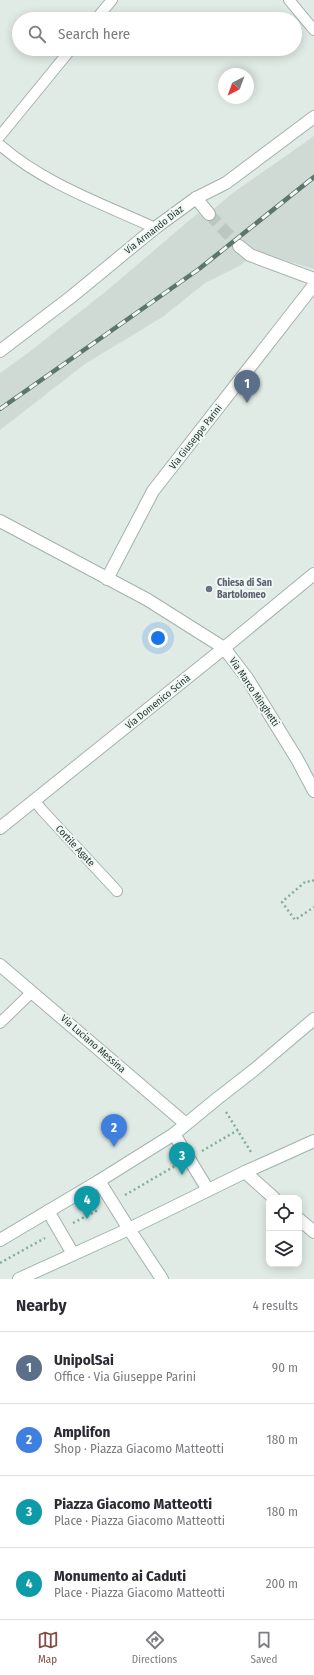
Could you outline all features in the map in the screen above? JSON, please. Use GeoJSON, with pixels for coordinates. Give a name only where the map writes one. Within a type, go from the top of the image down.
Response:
{"type":"FeatureCollection","features":[{"type":"Feature","properties":{"kind":"street","name":"Via Armando Diaz"},"geometry":{"type":"LineString","coordinates":[[0,351],[71,297],[155,228],[196,198],[226,183],[314,117]]}},
{"type":"Feature","properties":{"kind":"street"},"geometry":{"type":"LineString","coordinates":[[196,198],[209,214]]}},
{"type":"Feature","properties":{"kind":"street"},"geometry":{"type":"LineString","coordinates":[[239,246],[250,255],[314,279]]}},
{"type":"Feature","properties":{"kind":"street","name":"Via Giuseppe Parini"},"geometry":{"type":"LineString","coordinates":[[107,579],[154,491],[314,285]]}},
{"type":"Feature","properties":{"kind":"street","name":"Via Marco Minghetti"},"geometry":{"type":"LineString","coordinates":[[0,521],[148,600],[224,648],[247,678],[314,791]]}},
{"type":"Feature","properties":{"kind":"street","name":"Via Domenico Scinà"},"geometry":{"type":"LineString","coordinates":[[0,828],[314,574]]}},
{"type":"Feature","properties":{"kind":"street","name":"Via Luciano Messina"},"geometry":{"type":"LineString","coordinates":[[0,965],[186,1124]]}},
{"type":"Feature","properties":{"kind":"street"},"geometry":{"type":"LineString","coordinates":[[0,1240],[174,1134],[254,1070],[314,1019]]}},
{"type":"Feature","properties":{"kind":"street"},"geometry":{"type":"LineString","coordinates":[[174,1134],[208,1190]]}},
{"type":"Feature","properties":{"kind":"street"},"geometry":{"type":"LineString","coordinates":[[19,1279],[129,1229],[245,1172],[314,1141]]}},
{"type":"Feature","properties":{"kind":"street"},"geometry":{"type":"LineString","coordinates":[[245,1172],[271,1195]]}},
{"type":"Feature","properties":{"kind":"street"},"geometry":{"type":"LineString","coordinates":[[99,1181],[162,1279]]}},
{"type":"Feature","properties":{"kind":"street"},"geometry":{"type":"LineString","coordinates":[[48,1211],[73,1254]]}},
{"type":"Feature","properties":{"kind":"street"},"geometry":{"type":"LineString","coordinates":[[302,1222],[314,1232]]}},
{"type":"Feature","properties":{"kind":"lane"},"geometry":{"type":"LineString","coordinates":[[102,12],[112,0]]}},
{"type":"Feature","properties":{"kind":"lane"},"geometry":{"type":"LineString","coordinates":[[289,0],[299,12]]}},
{"type":"Feature","properties":{"kind":"lane"},"geometry":{"type":"LineString","coordinates":[[302,16],[314,30]]}},
{"type":"Feature","properties":{"kind":"lane"},"geometry":{"type":"LineString","coordinates":[[0,136],[66,56]]}},
{"type":"Feature","properties":{"kind":"lane"},"geometry":{"type":"LineString","coordinates":[[0,145],[28,167],[48,179],[155,228]]}},
{"type":"Feature","properties":{"kind":"lane","name":"Cortile Agate"},"geometry":{"type":"LineString","coordinates":[[34,800],[117,890]]}},
{"type":"Feature","properties":{"kind":"lane"},"geometry":{"type":"LineString","coordinates":[[0,1023],[32,992]]}},
{"type":"Feature","properties":{"kind":"path"},"geometry":{"type":"LineString","coordinates":[[314,880],[311,882],[306,881],[282,902],[295,920],[314,907]]}},
{"type":"Feature","properties":{"kind":"path"},"geometry":{"type":"LineString","coordinates":[[218,1098],[259,1166]]}},
{"type":"Feature","properties":{"kind":"shaded area"},"geometry":{"type":"Polygon","coordinates":[[[314,136],[314,269],[257,252],[241,265],[205,283],[164,316],[85,364],[0,430],[0,373],[28,353],[110,288],[198,213],[206,221],[214,209],[230,195],[314,136]]]}},
{"type":"Feature","properties":{"kind":"tunnel"},"geometry":{"type":"LineString","coordinates":[[209,214],[239,246]]}},
{"type":"Feature","properties":{"kind":"railway"},"geometry":{"type":"LineString","coordinates":[[0,409],[199,269],[314,177]]}},
{"type":"Feature","properties":{"kind":"place","name":"UnipolSai"},"geometry":{"type":"Point","coordinates":[247,403]}},
{"type":"Feature","properties":{"kind":"place","name":"Chiesa di San Bartolomeo"},"geometry":{"type":"Point","coordinates":[209,589]}},
{"type":"Feature","properties":{"kind":"place","name":"Amplifon"},"geometry":{"type":"Point","coordinates":[114,1147]}},
{"type":"Feature","properties":{"kind":"place","name":"Piazza Giacomo Matteotti"},"geometry":{"type":"Point","coordinates":[182,1175]}},
{"type":"Feature","properties":{"kind":"place","name":"Monumento ai Caduti"},"geometry":{"type":"Point","coordinates":[87,1219]}}]}
